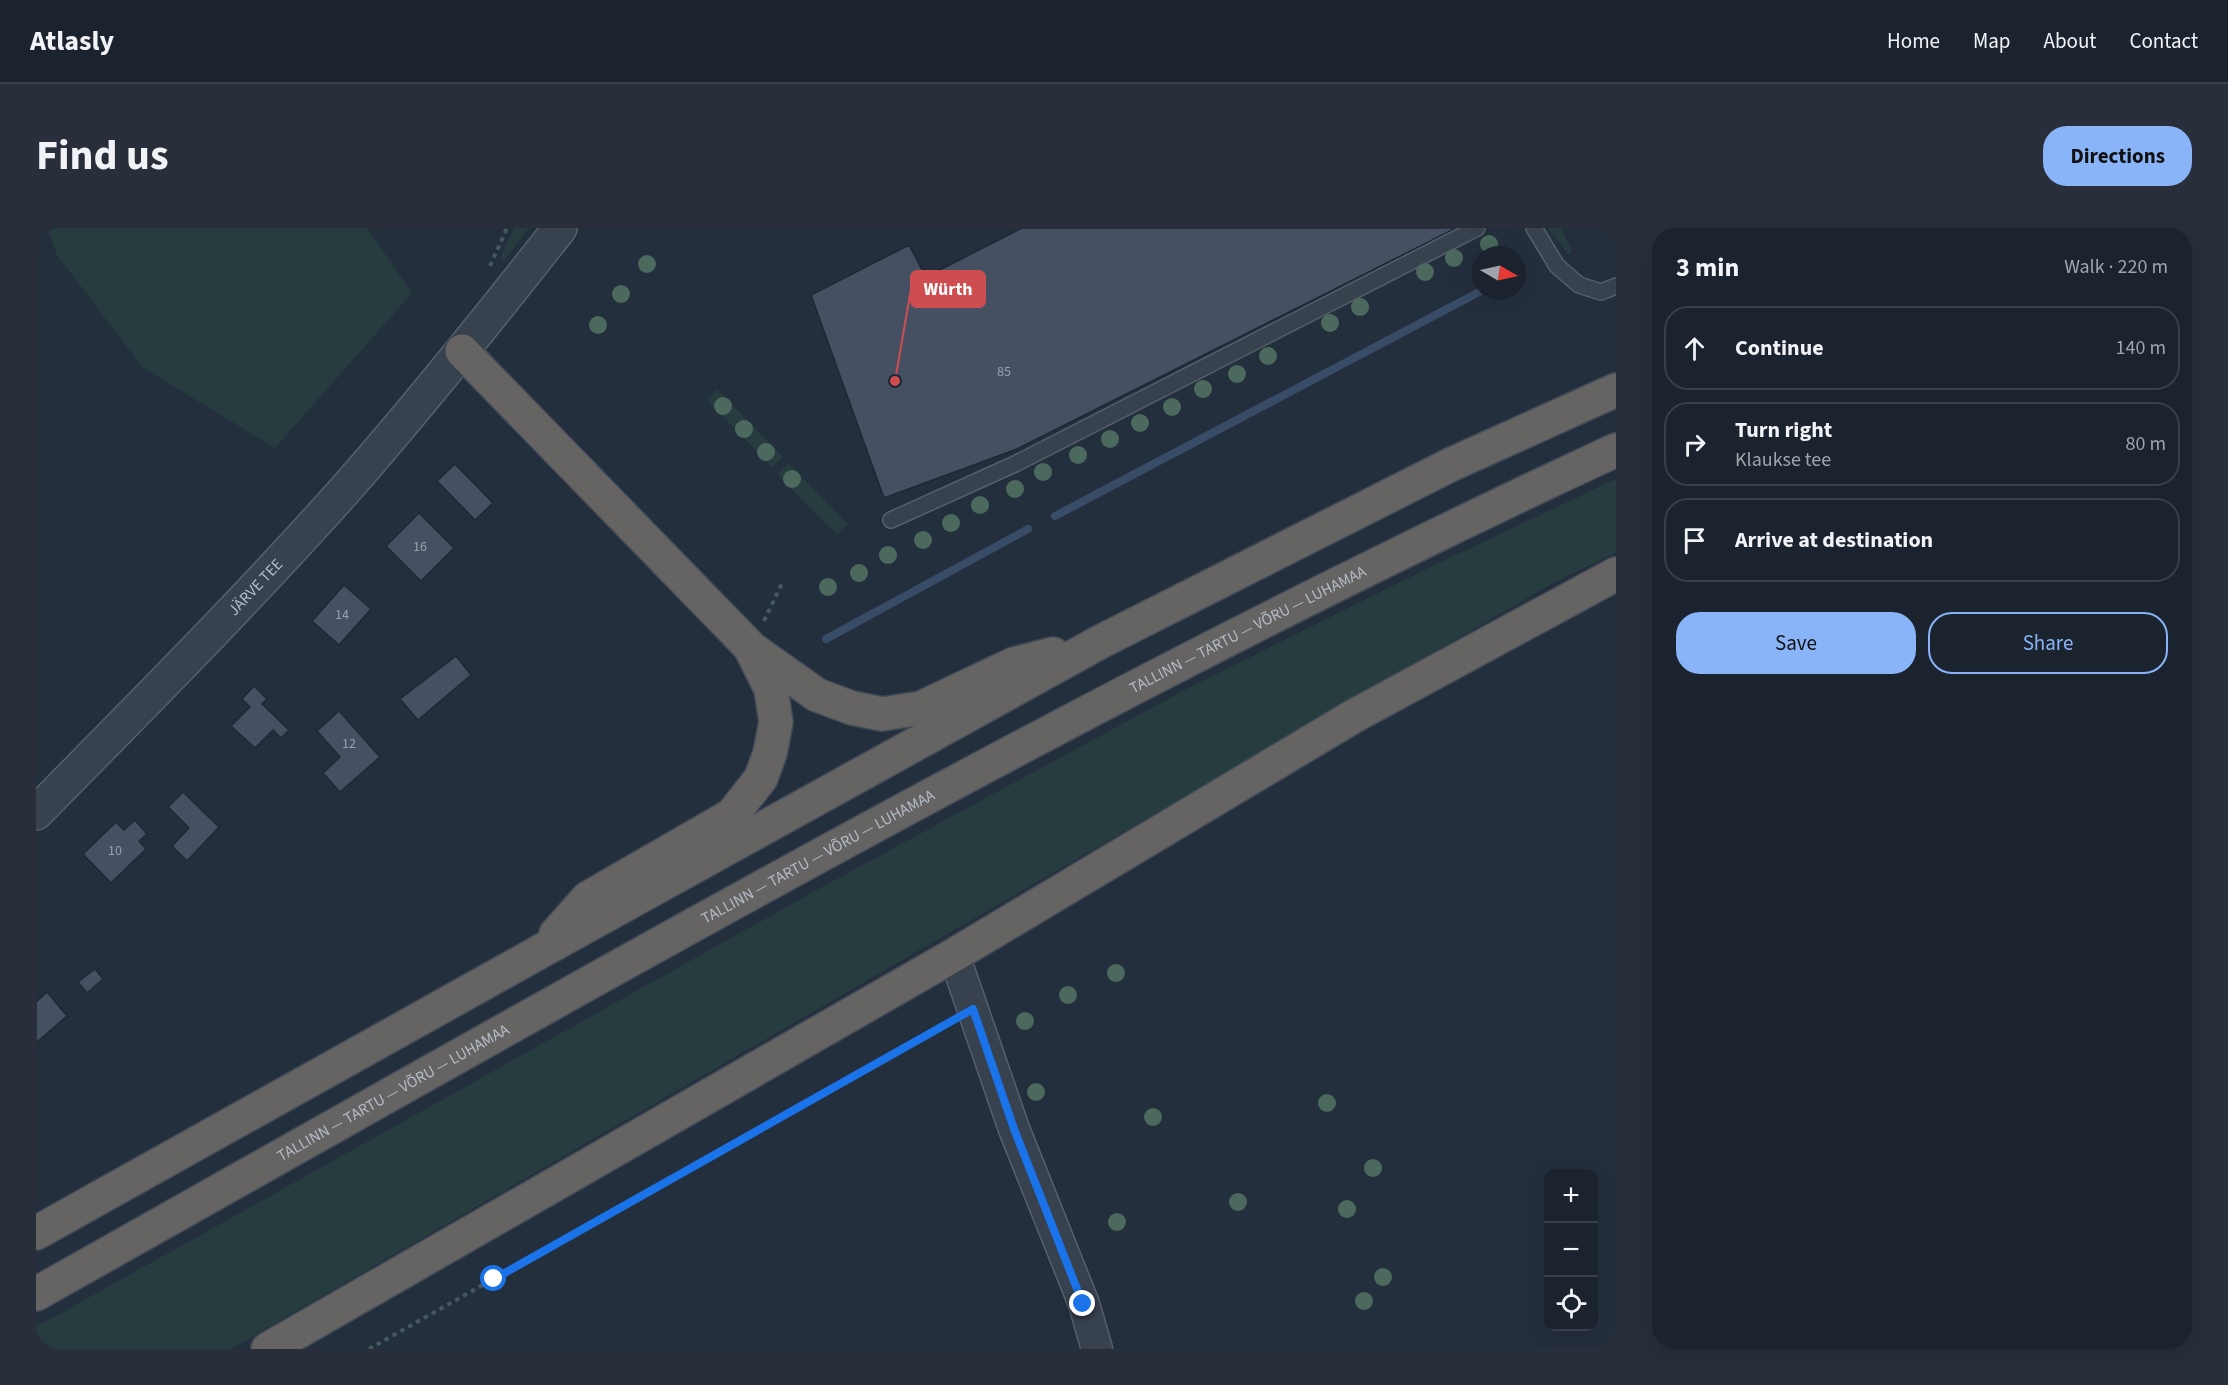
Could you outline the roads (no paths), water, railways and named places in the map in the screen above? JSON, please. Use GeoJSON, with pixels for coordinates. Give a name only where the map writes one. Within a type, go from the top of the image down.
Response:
{"type":"FeatureCollection","features":[{"type":"Feature","properties":{"kind":"highway"},"geometry":{"type":"LineString","coordinates":[[462,351],[752,649],[817,695],[852,708],[882,714],[921,708],[1014,664],[1100,642]]}},
{"type":"Feature","properties":{"kind":"highway"},"geometry":{"type":"LineString","coordinates":[[36,1233],[1100,642],[1450,465],[1616,390]]}},
{"type":"Feature","properties":{"kind":"highway","name":"TALLINN — TARTU — VÕRU — LUHAMAA"},"geometry":{"type":"LineString","coordinates":[[36,1294],[592,982],[1068,722],[1322,591],[1616,450]]}},
{"type":"Feature","properties":{"kind":"highway"},"geometry":{"type":"LineString","coordinates":[[268,1349],[954,955],[1354,716],[1616,574]]}},
{"type":"Feature","properties":{"kind":"highway"},"geometry":{"type":"LineString","coordinates":[[543,950],[588,898],[732,814],[761,778],[770,753],[776,722],[771,689],[752,649]]}},
{"type":"Feature","properties":{"kind":"street","name":"JÄRVE TEE"},"geometry":{"type":"LineString","coordinates":[[36,813],[251,592],[344,490],[462,351],[558,230]]}},
{"type":"Feature","properties":{"kind":"street"},"geometry":{"type":"LineString","coordinates":[[954,955],[1014,1129],[1083,1304],[1097,1349]]}},
{"type":"Feature","properties":{"kind":"lane"},"geometry":{"type":"LineString","coordinates":[[891,520],[1015,464],[1477,228]]}},
{"type":"Feature","properties":{"kind":"lane"},"geometry":{"type":"LineString","coordinates":[[1534,228],[1557,266],[1579,285],[1601,292],[1616,286]]}},
{"type":"Feature","properties":{"kind":"waterway"},"geometry":{"type":"LineString","coordinates":[[1055,516],[1472,296]]}},
{"type":"Feature","properties":{"kind":"waterway"},"geometry":{"type":"LineString","coordinates":[[826,639],[1028,529]]}},
{"type":"Feature","properties":{"kind":"place","name":"Würth"},"geometry":{"type":"Point","coordinates":[895,381]}}]}
